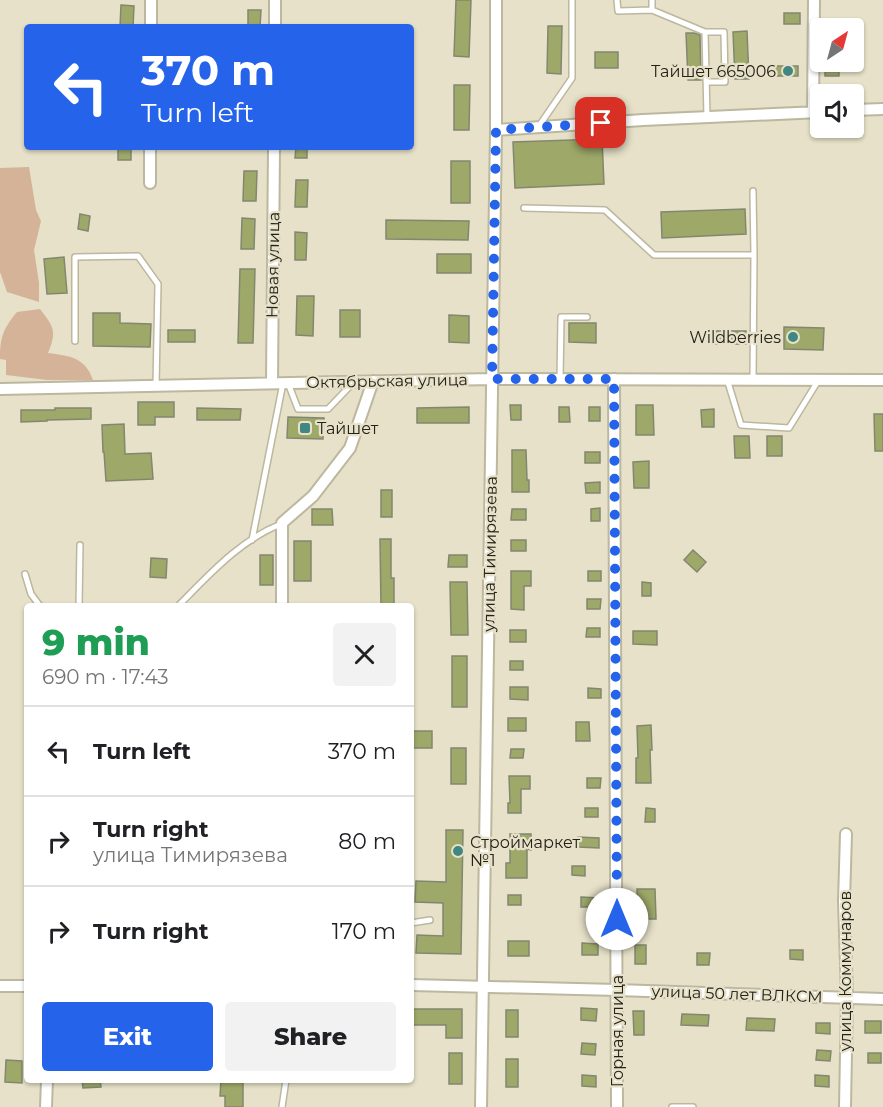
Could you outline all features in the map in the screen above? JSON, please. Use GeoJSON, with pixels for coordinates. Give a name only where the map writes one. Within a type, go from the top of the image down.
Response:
{"type":"FeatureCollection","features":[{"type":"Feature","properties":{"kind":"street"},"geometry":{"type":"LineString","coordinates":[[151,0],[151,24]]}},
{"type":"Feature","properties":{"kind":"street"},"geometry":{"type":"LineString","coordinates":[[275,0],[275,24]]}},
{"type":"Feature","properties":{"kind":"street","name":"улица Тимирязева"},"geometry":{"type":"LineString","coordinates":[[481,1107],[496,0]]}},
{"type":"Feature","properties":{"kind":"street"},"geometry":{"type":"LineString","coordinates":[[814,0],[816,84]]}},
{"type":"Feature","properties":{"kind":"street"},"geometry":{"type":"LineString","coordinates":[[864,110],[883,109]]}},
{"type":"Feature","properties":{"kind":"street"},"geometry":{"type":"LineString","coordinates":[[496,130],[810,112]]}},
{"type":"Feature","properties":{"kind":"street"},"geometry":{"type":"LineString","coordinates":[[150,150],[150,183]]}},
{"type":"Feature","properties":{"kind":"street","name":"Новая улица"},"geometry":{"type":"LineString","coordinates":[[274,150],[281,383]]}},
{"type":"Feature","properties":{"kind":"street","name":"Октябрьская улица"},"geometry":{"type":"LineString","coordinates":[[0,389],[492,379],[883,380]]}},
{"type":"Feature","properties":{"kind":"street","name":"Горная улица"},"geometry":{"type":"LineString","coordinates":[[614,379],[617,1107]]}},
{"type":"Feature","properties":{"kind":"street"},"geometry":{"type":"LineString","coordinates":[[282,603],[282,524],[313,496],[350,448],[373,381]]}},
{"type":"Feature","properties":{"kind":"street","name":"улица Коммунаров"},"geometry":{"type":"LineString","coordinates":[[845,1107],[846,834]]}},
{"type":"Feature","properties":{"kind":"street","name":"улица 50 лет ВЛКСМ"},"geometry":{"type":"LineString","coordinates":[[414,985],[883,999]]}},
{"type":"Feature","properties":{"kind":"street"},"geometry":{"type":"LineString","coordinates":[[0,986],[24,986]]}},
{"type":"Feature","properties":{"kind":"street"},"geometry":{"type":"LineString","coordinates":[[46,1083],[46,1107]]}},
{"type":"Feature","properties":{"kind":"lane"},"geometry":{"type":"LineString","coordinates":[[538,127],[572,78],[572,0]]}},
{"type":"Feature","properties":{"kind":"lane"},"geometry":{"type":"LineString","coordinates":[[617,0],[618,11],[652,10],[705,32],[724,32],[725,82],[706,82]]}},
{"type":"Feature","properties":{"kind":"lane"},"geometry":{"type":"LineString","coordinates":[[652,0],[652,10]]}},
{"type":"Feature","properties":{"kind":"lane"},"geometry":{"type":"LineString","coordinates":[[705,32],[707,117]]}},
{"type":"Feature","properties":{"kind":"lane"},"geometry":{"type":"LineString","coordinates":[[753,191],[753,380]]}},
{"type":"Feature","properties":{"kind":"lane"},"geometry":{"type":"LineString","coordinates":[[524,208],[605,210],[654,255],[754,255]]}},
{"type":"Feature","properties":{"kind":"lane"},"geometry":{"type":"LineString","coordinates":[[75,340],[75,256],[138,256],[158,284],[156,386]]}},
{"type":"Feature","properties":{"kind":"lane"},"geometry":{"type":"LineString","coordinates":[[560,379],[561,317],[587,317]]}},
{"type":"Feature","properties":{"kind":"lane"},"geometry":{"type":"LineString","coordinates":[[727,379],[741,425],[789,428],[819,380]]}},
{"type":"Feature","properties":{"kind":"lane"},"geometry":{"type":"LineString","coordinates":[[281,383],[298,410],[328,409],[354,382]]}},
{"type":"Feature","properties":{"kind":"lane"},"geometry":{"type":"LineString","coordinates":[[252,540],[281,383]]}},
{"type":"Feature","properties":{"kind":"lane"},"geometry":{"type":"LineString","coordinates":[[181,603],[222,562],[266,530],[282,524]]}},
{"type":"Feature","properties":{"kind":"lane"},"geometry":{"type":"LineString","coordinates":[[79,603],[80,545]]}},
{"type":"Feature","properties":{"kind":"lane"},"geometry":{"type":"LineString","coordinates":[[25,574],[31,594],[38,603]]}},
{"type":"Feature","properties":{"kind":"lane"},"geometry":{"type":"LineString","coordinates":[[414,923],[430,920]]}},
{"type":"Feature","properties":{"kind":"lane"},"geometry":{"type":"LineString","coordinates":[[282,1107],[286,1083]]}},
{"type":"Feature","properties":{"kind":"lane"},"geometry":{"type":"LineString","coordinates":[[672,1107],[693,1107]]}},
{"type":"Feature","properties":{"kind":"shaded area"},"geometry":{"type":"Polygon","coordinates":[[[29,167],[36,210],[41,221],[34,250],[39,283],[39,302],[7,292],[0,272],[0,168],[29,167]]]}},
{"type":"Feature","properties":{"kind":"shaded area"},"geometry":{"type":"Polygon","coordinates":[[[40,309],[53,330],[53,339],[48,353],[70,357],[81,362],[90,372],[93,380],[47,380],[6,375],[6,360],[0,359],[2,339],[8,323],[17,312],[40,309]]]}},
{"type":"Feature","properties":{"kind":"building"},"geometry":{"type":"Polygon","coordinates":[[[456,0],[471,0],[469,57],[454,56],[456,0]]]}},
{"type":"Feature","properties":{"kind":"building"},"geometry":{"type":"Polygon","coordinates":[[[121,5],[134,6],[133,24],[120,24],[121,5]]]}},
{"type":"Feature","properties":{"kind":"building"},"geometry":{"type":"Polygon","coordinates":[[[248,10],[261,10],[260,24],[248,24],[248,10]]]}},
{"type":"Feature","properties":{"kind":"building"},"geometry":{"type":"Polygon","coordinates":[[[784,13],[800,13],[800,24],[784,24],[784,13]]]}},
{"type":"Feature","properties":{"kind":"building"},"geometry":{"type":"Polygon","coordinates":[[[548,26],[562,26],[561,74],[547,73],[548,26]]]}},
{"type":"Feature","properties":{"kind":"building"},"geometry":{"type":"Polygon","coordinates":[[[747,31],[749,79],[735,79],[733,32],[747,31]]]}},
{"type":"Feature","properties":{"kind":"building"},"geometry":{"type":"Polygon","coordinates":[[[686,33],[700,35],[701,80],[688,80],[686,33]]]}},
{"type":"Feature","properties":{"kind":"building"},"geometry":{"type":"Polygon","coordinates":[[[595,52],[618,52],[618,68],[595,68],[595,52]]]}},
{"type":"Feature","properties":{"kind":"building"},"geometry":{"type":"Polygon","coordinates":[[[774,66],[798,66],[798,76],[774,76],[774,66]]]}},
{"type":"Feature","properties":{"kind":"building"},"geometry":{"type":"Polygon","coordinates":[[[825,72],[839,72],[839,76],[825,76],[825,72]]]}},
{"type":"Feature","properties":{"kind":"building"},"geometry":{"type":"Polygon","coordinates":[[[454,85],[470,85],[469,130],[454,130],[454,85]]]}},
{"type":"Feature","properties":{"kind":"building"},"geometry":{"type":"Polygon","coordinates":[[[602,139],[604,184],[515,188],[513,142],[602,139]]]}},
{"type":"Feature","properties":{"kind":"building"},"geometry":{"type":"Polygon","coordinates":[[[118,150],[131,150],[131,160],[118,160],[118,150]]]}},
{"type":"Feature","properties":{"kind":"building"},"geometry":{"type":"Polygon","coordinates":[[[296,150],[307,150],[307,158],[295,158],[296,150]]]}},
{"type":"Feature","properties":{"kind":"building"},"geometry":{"type":"Polygon","coordinates":[[[451,161],[470,161],[470,203],[451,203],[451,161]]]}},
{"type":"Feature","properties":{"kind":"building"},"geometry":{"type":"Polygon","coordinates":[[[244,171],[257,171],[256,201],[243,201],[244,171]]]}},
{"type":"Feature","properties":{"kind":"building"},"geometry":{"type":"Polygon","coordinates":[[[296,180],[308,180],[307,207],[295,207],[296,180]]]}},
{"type":"Feature","properties":{"kind":"building"},"geometry":{"type":"Polygon","coordinates":[[[745,209],[746,234],[662,238],[661,212],[745,209]]]}},
{"type":"Feature","properties":{"kind":"building"},"geometry":{"type":"Polygon","coordinates":[[[80,214],[90,216],[88,231],[78,229],[80,214]]]}},
{"type":"Feature","properties":{"kind":"building"},"geometry":{"type":"Polygon","coordinates":[[[242,218],[255,219],[254,249],[241,249],[242,218]]]}},
{"type":"Feature","properties":{"kind":"building"},"geometry":{"type":"Polygon","coordinates":[[[386,220],[469,221],[468,240],[386,239],[386,220]]]}},
{"type":"Feature","properties":{"kind":"building"},"geometry":{"type":"Polygon","coordinates":[[[295,232],[307,233],[306,260],[295,260],[295,232]]]}},
{"type":"Feature","properties":{"kind":"building"},"geometry":{"type":"Polygon","coordinates":[[[437,254],[471,254],[471,273],[437,273],[437,254]]]}},
{"type":"Feature","properties":{"kind":"building"},"geometry":{"type":"Polygon","coordinates":[[[64,257],[67,293],[47,294],[44,259],[64,257]]]}},
{"type":"Feature","properties":{"kind":"building"},"geometry":{"type":"Polygon","coordinates":[[[240,269],[255,269],[253,343],[238,343],[240,269]]]}},
{"type":"Feature","properties":{"kind":"building"},"geometry":{"type":"Polygon","coordinates":[[[297,296],[314,296],[313,336],[296,335],[297,296]]]}},
{"type":"Feature","properties":{"kind":"building"},"geometry":{"type":"Polygon","coordinates":[[[340,310],[360,310],[360,337],[340,337],[340,310]]]}},
{"type":"Feature","properties":{"kind":"building"},"geometry":{"type":"Polygon","coordinates":[[[93,313],[120,313],[120,323],[151,324],[150,347],[93,346],[93,313]]]}},
{"type":"Feature","properties":{"kind":"building"},"geometry":{"type":"Polygon","coordinates":[[[449,315],[469,316],[469,343],[449,342],[449,315]]]}},
{"type":"Feature","properties":{"kind":"building"},"geometry":{"type":"Polygon","coordinates":[[[569,323],[596,323],[596,343],[569,342],[569,323]]]}},
{"type":"Feature","properties":{"kind":"building"},"geometry":{"type":"Polygon","coordinates":[[[784,327],[824,328],[823,350],[784,349],[784,327]]]}},
{"type":"Feature","properties":{"kind":"building"},"geometry":{"type":"Polygon","coordinates":[[[168,330],[195,330],[195,342],[168,342],[168,330]]]}},
{"type":"Feature","properties":{"kind":"building"},"geometry":{"type":"Polygon","coordinates":[[[715,331],[746,331],[746,344],[715,344],[715,331]]]}},
{"type":"Feature","properties":{"kind":"building"},"geometry":{"type":"Polygon","coordinates":[[[138,402],[174,402],[174,417],[155,417],[155,425],[138,425],[138,402]]]}},
{"type":"Feature","properties":{"kind":"building"},"geometry":{"type":"Polygon","coordinates":[[[510,405],[521,405],[521,420],[511,420],[510,405]]]}},
{"type":"Feature","properties":{"kind":"building"},"geometry":{"type":"Polygon","coordinates":[[[636,405],[653,405],[654,435],[636,435],[636,405]]]}},
{"type":"Feature","properties":{"kind":"building"},"geometry":{"type":"Polygon","coordinates":[[[469,407],[469,423],[417,423],[417,408],[469,407]]]}},
{"type":"Feature","properties":{"kind":"building"},"geometry":{"type":"Polygon","coordinates":[[[559,407],[569,407],[570,422],[559,422],[559,407]]]}},
{"type":"Feature","properties":{"kind":"building"},"geometry":{"type":"Polygon","coordinates":[[[589,407],[600,407],[600,421],[589,421],[589,407]]]}},
{"type":"Feature","properties":{"kind":"building"},"geometry":{"type":"Polygon","coordinates":[[[55,408],[91,408],[91,419],[21,422],[21,410],[55,410],[55,408]]]}},
{"type":"Feature","properties":{"kind":"building"},"geometry":{"type":"Polygon","coordinates":[[[197,408],[241,409],[240,420],[197,420],[197,408]]]}},
{"type":"Feature","properties":{"kind":"building"},"geometry":{"type":"Polygon","coordinates":[[[714,409],[714,427],[702,427],[701,410],[714,409]]]}},
{"type":"Feature","properties":{"kind":"building"},"geometry":{"type":"Polygon","coordinates":[[[874,414],[883,414],[883,451],[875,451],[874,414]]]}},
{"type":"Feature","properties":{"kind":"building","name":"Тайшет"},"geometry":{"type":"Polygon","coordinates":[[[288,417],[324,418],[323,439],[287,438],[288,417]]]}},
{"type":"Feature","properties":{"kind":"building"},"geometry":{"type":"Polygon","coordinates":[[[124,424],[125,454],[151,453],[153,479],[106,481],[102,425],[124,424]]]}},
{"type":"Feature","properties":{"kind":"building"},"geometry":{"type":"Polygon","coordinates":[[[734,436],[749,436],[750,458],[735,458],[734,436]]]}},
{"type":"Feature","properties":{"kind":"building"},"geometry":{"type":"Polygon","coordinates":[[[767,436],[782,436],[782,456],[767,456],[767,436]]]}},
{"type":"Feature","properties":{"kind":"building"},"geometry":{"type":"Polygon","coordinates":[[[512,450],[526,450],[529,492],[512,492],[512,450]]]}},
{"type":"Feature","properties":{"kind":"building"},"geometry":{"type":"Polygon","coordinates":[[[585,452],[600,452],[600,463],[585,463],[585,452]]]}},
{"type":"Feature","properties":{"kind":"building"},"geometry":{"type":"Polygon","coordinates":[[[649,461],[649,488],[634,488],[633,462],[649,461]]]}},
{"type":"Feature","properties":{"kind":"building"},"geometry":{"type":"Polygon","coordinates":[[[600,482],[600,493],[586,493],[585,483],[600,482]]]}},
{"type":"Feature","properties":{"kind":"building"},"geometry":{"type":"Polygon","coordinates":[[[381,490],[392,490],[392,517],[381,517],[381,490]]]}},
{"type":"Feature","properties":{"kind":"building"},"geometry":{"type":"Polygon","coordinates":[[[600,508],[600,521],[591,521],[591,509],[600,508]]]}},
{"type":"Feature","properties":{"kind":"building"},"geometry":{"type":"Polygon","coordinates":[[[312,509],[332,509],[333,525],[312,525],[312,509]]]}},
{"type":"Feature","properties":{"kind":"building"},"geometry":{"type":"Polygon","coordinates":[[[512,509],[526,509],[526,520],[511,520],[512,509]]]}},
{"type":"Feature","properties":{"kind":"building"},"geometry":{"type":"Polygon","coordinates":[[[380,539],[391,539],[391,578],[394,578],[394,603],[381,603],[380,539]]]}},
{"type":"Feature","properties":{"kind":"building"},"geometry":{"type":"Polygon","coordinates":[[[511,540],[526,540],[526,551],[511,551],[511,540]]]}},
{"type":"Feature","properties":{"kind":"building"},"geometry":{"type":"Polygon","coordinates":[[[294,541],[311,541],[311,581],[294,581],[294,541]]]}},
{"type":"Feature","properties":{"kind":"building"},"geometry":{"type":"Polygon","coordinates":[[[693,550],[706,562],[697,572],[684,560],[693,550]]]}},
{"type":"Feature","properties":{"kind":"building"},"geometry":{"type":"Polygon","coordinates":[[[260,555],[273,555],[273,585],[260,585],[260,555]]]}},
{"type":"Feature","properties":{"kind":"building"},"geometry":{"type":"Polygon","coordinates":[[[449,555],[467,555],[467,567],[448,567],[449,555]]]}},
{"type":"Feature","properties":{"kind":"building"},"geometry":{"type":"Polygon","coordinates":[[[151,558],[167,559],[166,578],[150,577],[151,558]]]}},
{"type":"Feature","properties":{"kind":"building"},"geometry":{"type":"Polygon","coordinates":[[[511,571],[531,571],[531,586],[524,586],[524,610],[511,609],[511,571]]]}},
{"type":"Feature","properties":{"kind":"building"},"geometry":{"type":"Polygon","coordinates":[[[588,571],[601,571],[601,581],[588,581],[588,571]]]}},
{"type":"Feature","properties":{"kind":"building"},"geometry":{"type":"Polygon","coordinates":[[[450,582],[467,582],[468,635],[451,635],[450,582]]]}},
{"type":"Feature","properties":{"kind":"building"},"geometry":{"type":"Polygon","coordinates":[[[642,582],[651,583],[651,596],[642,596],[642,582]]]}},
{"type":"Feature","properties":{"kind":"building"},"geometry":{"type":"Polygon","coordinates":[[[587,599],[601,599],[600,609],[587,609],[587,599]]]}},
{"type":"Feature","properties":{"kind":"building"},"geometry":{"type":"Polygon","coordinates":[[[587,628],[600,628],[600,637],[586,637],[587,628]]]}},
{"type":"Feature","properties":{"kind":"building"},"geometry":{"type":"Polygon","coordinates":[[[510,630],[526,630],[526,642],[510,642],[510,630]]]}},
{"type":"Feature","properties":{"kind":"building"},"geometry":{"type":"Polygon","coordinates":[[[633,631],[657,631],[657,645],[633,644],[633,631]]]}},
{"type":"Feature","properties":{"kind":"building"},"geometry":{"type":"Polygon","coordinates":[[[452,656],[467,656],[467,707],[452,707],[452,656]]]}},
{"type":"Feature","properties":{"kind":"building"},"geometry":{"type":"Polygon","coordinates":[[[510,661],[523,661],[523,670],[510,670],[510,661]]]}},
{"type":"Feature","properties":{"kind":"building"},"geometry":{"type":"Polygon","coordinates":[[[510,687],[528,687],[528,700],[510,699],[510,687]]]}},
{"type":"Feature","properties":{"kind":"building"},"geometry":{"type":"Polygon","coordinates":[[[588,688],[601,689],[601,698],[588,698],[588,688]]]}},
{"type":"Feature","properties":{"kind":"building"},"geometry":{"type":"Polygon","coordinates":[[[508,718],[526,718],[526,731],[508,731],[508,718]]]}},
{"type":"Feature","properties":{"kind":"building"},"geometry":{"type":"Polygon","coordinates":[[[576,722],[589,722],[590,741],[576,741],[576,722]]]}},
{"type":"Feature","properties":{"kind":"building"},"geometry":{"type":"Polygon","coordinates":[[[651,725],[651,783],[636,783],[637,726],[651,725]]]}},
{"type":"Feature","properties":{"kind":"building"},"geometry":{"type":"Polygon","coordinates":[[[414,731],[432,731],[432,748],[414,748],[414,731]]]}},
{"type":"Feature","properties":{"kind":"building"},"geometry":{"type":"Polygon","coordinates":[[[451,748],[466,748],[466,784],[451,784],[451,748]]]}},
{"type":"Feature","properties":{"kind":"building"},"geometry":{"type":"Polygon","coordinates":[[[511,749],[524,749],[523,758],[510,758],[511,749]]]}},
{"type":"Feature","properties":{"kind":"building"},"geometry":{"type":"Polygon","coordinates":[[[509,776],[530,776],[530,789],[521,789],[521,813],[508,813],[509,776]]]}},
{"type":"Feature","properties":{"kind":"building"},"geometry":{"type":"Polygon","coordinates":[[[587,778],[601,778],[600,788],[587,788],[587,778]]]}},
{"type":"Feature","properties":{"kind":"building"},"geometry":{"type":"Polygon","coordinates":[[[585,808],[598,808],[598,817],[585,817],[585,808]]]}},
{"type":"Feature","properties":{"kind":"building"},"geometry":{"type":"Polygon","coordinates":[[[646,808],[655,809],[655,822],[645,822],[646,808]]]}},
{"type":"Feature","properties":{"kind":"building"},"geometry":{"type":"Polygon","coordinates":[[[446,830],[463,830],[461,954],[416,953],[417,935],[443,936],[443,903],[415,902],[416,881],[446,882],[446,830]]]}},
{"type":"Feature","properties":{"kind":"building"},"geometry":{"type":"Polygon","coordinates":[[[510,834],[531,834],[531,850],[527,849],[527,878],[506,878],[506,863],[510,863],[510,834]]]}},
{"type":"Feature","properties":{"kind":"building"},"geometry":{"type":"Polygon","coordinates":[[[578,837],[599,838],[599,848],[578,847],[578,837]]]}},
{"type":"Feature","properties":{"kind":"building"},"geometry":{"type":"Polygon","coordinates":[[[572,866],[585,866],[585,876],[572,875],[572,866]]]}},
{"type":"Feature","properties":{"kind":"building"},"geometry":{"type":"Polygon","coordinates":[[[637,889],[655,889],[656,919],[638,919],[637,889]]]}},
{"type":"Feature","properties":{"kind":"building"},"geometry":{"type":"Polygon","coordinates":[[[508,895],[521,895],[521,905],[508,905],[508,895]]]}},
{"type":"Feature","properties":{"kind":"building"},"geometry":{"type":"Polygon","coordinates":[[[581,897],[599,898],[599,907],[581,907],[581,897]]]}},
{"type":"Feature","properties":{"kind":"building"},"geometry":{"type":"Polygon","coordinates":[[[508,941],[529,941],[529,956],[508,956],[508,941]]]}},
{"type":"Feature","properties":{"kind":"building"},"geometry":{"type":"Polygon","coordinates":[[[582,943],[598,944],[598,955],[582,955],[582,943]]]}},
{"type":"Feature","properties":{"kind":"building"},"geometry":{"type":"Polygon","coordinates":[[[635,945],[646,945],[646,964],[635,964],[635,945]]]}},
{"type":"Feature","properties":{"kind":"building"},"geometry":{"type":"Polygon","coordinates":[[[790,950],[803,950],[803,960],[790,959],[790,950]]]}},
{"type":"Feature","properties":{"kind":"building"},"geometry":{"type":"Polygon","coordinates":[[[697,953],[710,953],[709,965],[697,965],[697,953]]]}},
{"type":"Feature","properties":{"kind":"building"},"geometry":{"type":"Polygon","coordinates":[[[581,1008],[597,1009],[596,1021],[581,1020],[581,1008]]]}},
{"type":"Feature","properties":{"kind":"building"},"geometry":{"type":"Polygon","coordinates":[[[414,1009],[462,1009],[462,1038],[446,1038],[446,1025],[414,1025],[414,1009]]]}},
{"type":"Feature","properties":{"kind":"building"},"geometry":{"type":"Polygon","coordinates":[[[506,1010],[518,1010],[518,1037],[506,1037],[506,1010]]]}},
{"type":"Feature","properties":{"kind":"building"},"geometry":{"type":"Polygon","coordinates":[[[633,1011],[644,1011],[644,1035],[634,1035],[633,1011]]]}},
{"type":"Feature","properties":{"kind":"building"},"geometry":{"type":"Polygon","coordinates":[[[682,1014],[709,1015],[708,1026],[681,1025],[682,1014]]]}},
{"type":"Feature","properties":{"kind":"building"},"geometry":{"type":"Polygon","coordinates":[[[747,1018],[775,1019],[774,1031],[746,1030],[747,1018]]]}},
{"type":"Feature","properties":{"kind":"building"},"geometry":{"type":"Polygon","coordinates":[[[865,1021],[881,1021],[881,1033],[865,1033],[865,1021]]]}},
{"type":"Feature","properties":{"kind":"building"},"geometry":{"type":"Polygon","coordinates":[[[816,1023],[830,1023],[830,1034],[816,1033],[816,1023]]]}},
{"type":"Feature","properties":{"kind":"building"},"geometry":{"type":"Polygon","coordinates":[[[582,1043],[596,1044],[595,1055],[581,1054],[582,1043]]]}},
{"type":"Feature","properties":{"kind":"building"},"geometry":{"type":"Polygon","coordinates":[[[817,1050],[831,1051],[830,1061],[816,1060],[817,1050]]]}},
{"type":"Feature","properties":{"kind":"building"},"geometry":{"type":"Polygon","coordinates":[[[449,1053],[462,1053],[462,1084],[449,1084],[449,1053]]]}},
{"type":"Feature","properties":{"kind":"building"},"geometry":{"type":"Polygon","coordinates":[[[868,1053],[881,1053],[881,1063],[868,1063],[868,1053]]]}},
{"type":"Feature","properties":{"kind":"building"},"geometry":{"type":"Polygon","coordinates":[[[506,1059],[518,1059],[518,1087],[506,1087],[506,1059]]]}},
{"type":"Feature","properties":{"kind":"building"},"geometry":{"type":"Polygon","coordinates":[[[6,1060],[22,1061],[22,1083],[5,1082],[6,1060]]]}},
{"type":"Feature","properties":{"kind":"building"},"geometry":{"type":"Polygon","coordinates":[[[582,1075],[596,1076],[596,1087],[582,1086],[582,1075]]]}},
{"type":"Feature","properties":{"kind":"building"},"geometry":{"type":"Polygon","coordinates":[[[815,1075],[829,1076],[829,1087],[815,1086],[815,1075]]]}},
{"type":"Feature","properties":{"kind":"building"},"geometry":{"type":"Polygon","coordinates":[[[82,1083],[100,1083],[101,1087],[83,1088],[82,1083]]]}},
{"type":"Feature","properties":{"kind":"building"},"geometry":{"type":"Polygon","coordinates":[[[221,1083],[243,1083],[243,1107],[225,1107],[225,1096],[220,1096],[221,1083]]]}},
{"type":"Feature","properties":{"kind":"place","name":"Тайшет 665006"},"geometry":{"type":"Point","coordinates":[788,71]}},
{"type":"Feature","properties":{"kind":"place","name":"Wildberries"},"geometry":{"type":"Point","coordinates":[793,337]}},
{"type":"Feature","properties":{"kind":"place","name":"Тайшет"},"geometry":{"type":"Point","coordinates":[305,428]}},
{"type":"Feature","properties":{"kind":"place","name":"Строймаркет №1"},"geometry":{"type":"Point","coordinates":[458,851]}},
{"type":"Feature","properties":{"kind":"route"},"geometry":{"type":"LineString","coordinates":[[601,123],[496,130],[492,379],[614,379],[617,919]]}}]}
